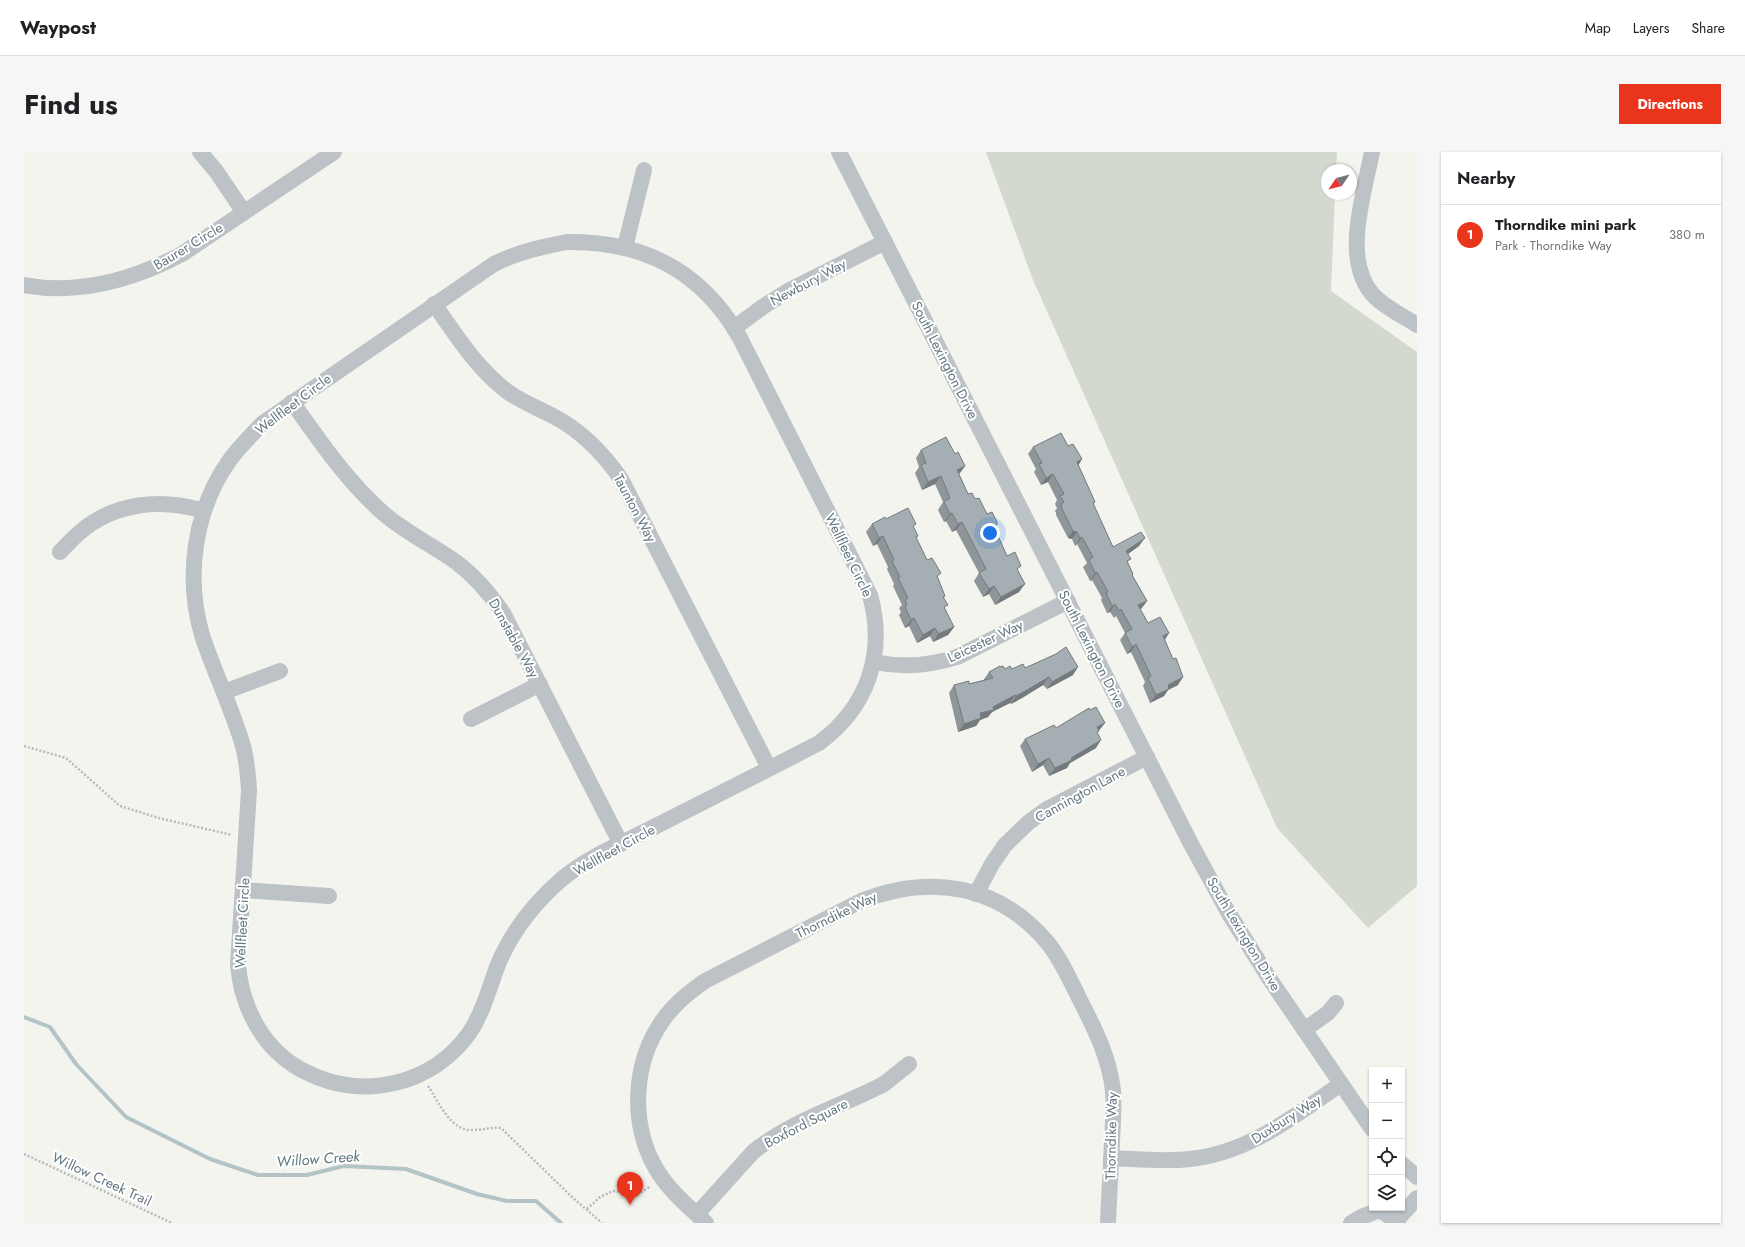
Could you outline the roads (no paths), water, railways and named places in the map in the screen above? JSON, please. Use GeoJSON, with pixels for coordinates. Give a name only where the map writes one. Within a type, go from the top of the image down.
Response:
{"type":"FeatureCollection","features":[{"type":"Feature","properties":{"kind":"street"},"geometry":{"type":"LineString","coordinates":[[200,152],[216,171],[243,211]]}},
{"type":"Feature","properties":{"kind":"street","name":"Baurer Circle"},"geometry":{"type":"LineString","coordinates":[[24,284],[55,288],[79,287],[103,284],[138,274],[182,254],[243,211],[334,152]]}},
{"type":"Feature","properties":{"kind":"street","name":"South Lexington Drive"},"geometry":{"type":"LineString","coordinates":[[839,152],[1147,758],[1228,912],[1269,978],[1369,1125]]}},
{"type":"Feature","properties":{"kind":"street"},"geometry":{"type":"LineString","coordinates":[[1372,152],[1357,233],[1358,266],[1363,281],[1374,296],[1387,307],[1417,325]]}},
{"type":"Feature","properties":{"kind":"street"},"geometry":{"type":"LineString","coordinates":[[625,247],[644,170]]}},
{"type":"Feature","properties":{"kind":"street","name":"Wellfleet Circle"},"geometry":{"type":"LineString","coordinates":[[567,242],[587,242],[625,247],[652,256],[684,274],[705,292],[724,312],[734,328],[870,595],[876,634],[874,662],[863,694],[848,716],[819,743],[583,864],[565,877],[532,908],[507,946],[483,1008],[470,1031],[462,1042],[443,1060],[409,1080],[383,1086],[356,1087],[330,1082],[306,1072],[289,1062],[274,1049],[265,1038],[251,1016],[242,991],[238,965],[249,790],[248,768],[243,745],[197,615],[194,584],[195,552],[198,532],[204,511],[228,462],[241,445],[263,423],[434,304],[494,264],[511,256],[539,247],[567,242]]}},
{"type":"Feature","properties":{"kind":"street","name":"Newbury Way"},"geometry":{"type":"LineString","coordinates":[[734,328],[788,291],[884,242]]}},
{"type":"Feature","properties":{"kind":"street","name":"Taunton Way"},"geometry":{"type":"LineString","coordinates":[[434,304],[475,361],[491,378],[509,393],[573,428],[592,443],[608,460],[621,479],[769,768]]}},
{"type":"Feature","properties":{"kind":"street","name":"Dunstable Way"},"geometry":{"type":"LineString","coordinates":[[292,402],[334,462],[358,489],[384,513],[412,535],[455,562],[474,577],[490,594],[503,613],[621,844]]}},
{"type":"Feature","properties":{"kind":"street"},"geometry":{"type":"LineString","coordinates":[[60,552],[79,533],[90,525],[113,512],[126,508],[152,503],[165,503],[178,504],[204,511]]}},
{"type":"Feature","properties":{"kind":"street","name":"Leicester Way"},"geometry":{"type":"LineString","coordinates":[[874,662],[902,666],[921,666],[939,662],[958,656],[1068,601]]}},
{"type":"Feature","properties":{"kind":"street"},"geometry":{"type":"LineString","coordinates":[[224,692],[280,671]]}},
{"type":"Feature","properties":{"kind":"street"},"geometry":{"type":"LineString","coordinates":[[471,719],[540,684]]}},
{"type":"Feature","properties":{"kind":"street","name":"Cannington Lane"},"geometry":{"type":"LineString","coordinates":[[976,894],[992,864],[1005,845],[1029,822],[1047,809],[1147,758]]}},
{"type":"Feature","properties":{"kind":"street","name":"Thorndike Way"},"geometry":{"type":"LineString","coordinates":[[702,1219],[678,1198],[662,1178],[647,1149],[642,1131],[638,1092],[640,1073],[645,1055],[663,1020],[689,992],[712,978],[861,901],[881,893],[902,888],[944,886],[976,894],[998,903],[1033,927],[1048,943],[1060,960],[1094,1025],[1108,1061],[1113,1090],[1108,1223]]}},
{"type":"Feature","properties":{"kind":"street"},"geometry":{"type":"LineString","coordinates":[[243,890],[329,896]]}},
{"type":"Feature","properties":{"kind":"street"},"geometry":{"type":"LineString","coordinates":[[1304,1030],[1328,1013],[1336,1003]]}},
{"type":"Feature","properties":{"kind":"street","name":"Boxford Square"},"geometry":{"type":"LineString","coordinates":[[702,1219],[753,1152],[764,1143],[786,1130],[884,1084],[909,1064]]}},
{"type":"Feature","properties":{"kind":"street","name":"Duxbury Way"},"geometry":{"type":"LineString","coordinates":[[1111,1158],[1171,1160],[1199,1158],[1233,1150],[1270,1132],[1341,1084]]}},
{"type":"Feature","properties":{"kind":"street"},"geometry":{"type":"LineString","coordinates":[[1405,1167],[1417,1177]]}},
{"type":"Feature","properties":{"kind":"street"},"geometry":{"type":"LineString","coordinates":[[1351,1223],[1361,1217],[1380,1210],[1397,1222],[1417,1198]]}},
{"type":"Feature","properties":{"kind":"waterway","name":"Willow Creek"},"geometry":{"type":"LineString","coordinates":[[24,1017],[50,1027],[76,1064],[126,1117],[210,1159],[258,1175],[307,1175],[344,1166],[406,1169],[477,1194],[507,1201],[536,1201],[561,1223]]}},
{"type":"Feature","properties":{"kind":"place","name":"Thorndike mini park"},"geometry":{"type":"Point","coordinates":[630,1205]}}]}
